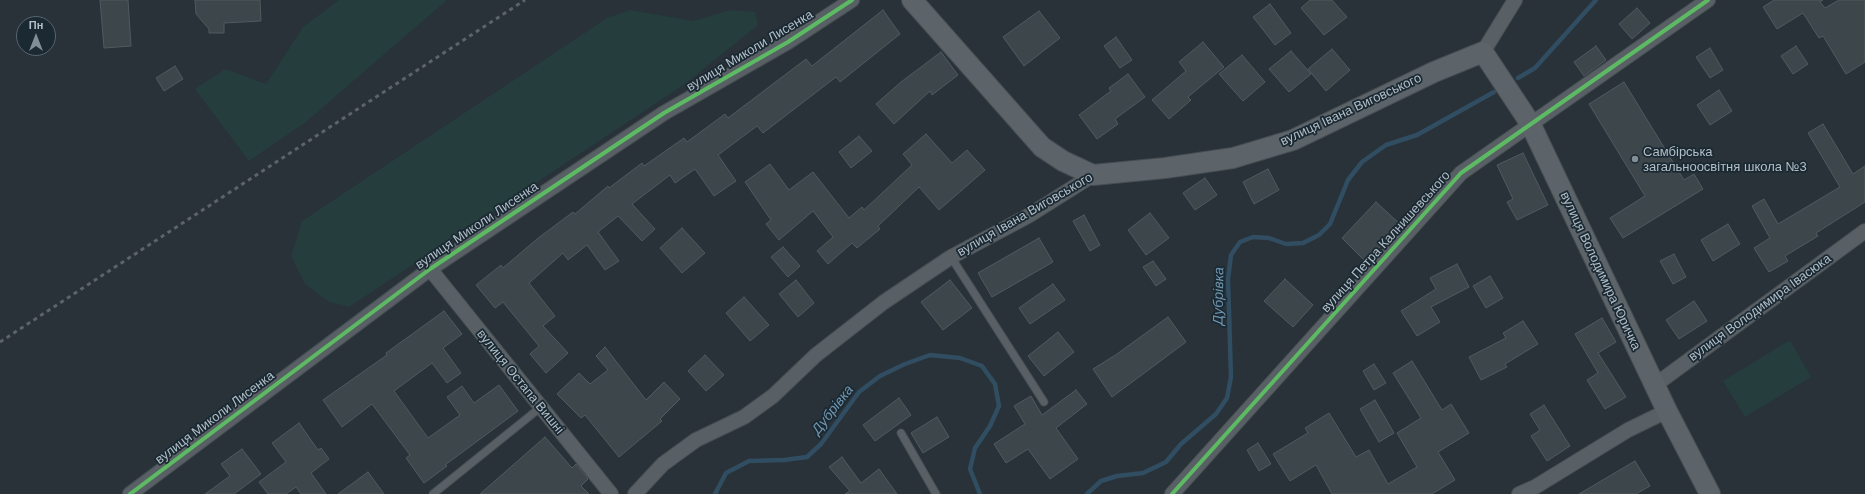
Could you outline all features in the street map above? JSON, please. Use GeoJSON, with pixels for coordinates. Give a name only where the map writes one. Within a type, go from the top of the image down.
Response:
{"type":"FeatureCollection","features":[{"type":"Feature","properties":{"kind":"main road"},"geometry":{"type":"LineString","coordinates":[[912,0],[1042,147],[1063,160],[1094,175]]}},
{"type":"Feature","properties":{"kind":"main road","name":"вулиця Івана Виговського"},"geometry":{"type":"LineString","coordinates":[[1094,175],[1165,168],[1233,158],[1293,140],[1434,72],[1483,52]]}},
{"type":"Feature","properties":{"kind":"main road","name":"вулиця Володимира Юричка"},"geometry":{"type":"LineString","coordinates":[[1483,52],[1530,123],[1667,411],[1710,494]]}},
{"type":"Feature","properties":{"kind":"street","name":"вулиця Миколи Лисенка"},"geometry":{"type":"LineString","coordinates":[[130,494],[430,269],[664,113],[788,42],[852,0]]}},
{"type":"Feature","properties":{"kind":"street"},"geometry":{"type":"LineString","coordinates":[[1483,52],[1515,0]]}},
{"type":"Feature","properties":{"kind":"street","name":"вулиця Петра Калнишевського"},"geometry":{"type":"LineString","coordinates":[[1172,494],[1461,173],[1530,123],[1708,0]]}},
{"type":"Feature","properties":{"kind":"street","name":"вулиця Івана Виговського"},"geometry":{"type":"LineString","coordinates":[[635,494],[663,464],[696,440],[744,417],[773,396],[816,355],[884,302],[951,257],[1028,216],[1094,175]]}},
{"type":"Feature","properties":{"kind":"street","name":"вулиця Володимира Івасюка"},"geometry":{"type":"LineString","coordinates":[[1655,385],[1865,231]]}},
{"type":"Feature","properties":{"kind":"street","name":"вулиця Остапа Вишні"},"geometry":{"type":"LineString","coordinates":[[430,269],[611,494]]}},
{"type":"Feature","properties":{"kind":"street"},"geometry":{"type":"LineString","coordinates":[[1519,494],[1535,487],[1628,430],[1667,411]]}},
{"type":"Feature","properties":{"kind":"lane"},"geometry":{"type":"LineString","coordinates":[[951,257],[1044,402]]}},
{"type":"Feature","properties":{"kind":"lane"},"geometry":{"type":"LineString","coordinates":[[433,494],[541,407]]}},
{"type":"Feature","properties":{"kind":"lane"},"geometry":{"type":"LineString","coordinates":[[901,433],[936,494]]}},
{"type":"Feature","properties":{"kind":"green space"},"geometry":{"type":"Polygon","coordinates":[[[339,0],[447,0],[306,122],[249,161],[195,89],[225,69],[266,84],[303,27],[339,0]]]}},
{"type":"Feature","properties":{"kind":"green space"},"geometry":{"type":"Polygon","coordinates":[[[630,10],[693,21],[730,10],[755,12],[758,25],[685,84],[349,307],[329,302],[305,284],[291,256],[302,221],[607,18],[630,10]]]}},
{"type":"Feature","properties":{"kind":"green space"},"geometry":{"type":"Polygon","coordinates":[[[1790,340],[1811,377],[1745,417],[1723,381],[1790,340]]]}},
{"type":"Feature","properties":{"kind":"building"},"geometry":{"type":"Polygon","coordinates":[[[100,0],[128,0],[131,46],[104,48],[100,0]]]}},
{"type":"Feature","properties":{"kind":"building"},"geometry":{"type":"Polygon","coordinates":[[[195,0],[260,0],[261,21],[224,23],[224,33],[209,33],[209,29],[196,14],[195,0]]]}},
{"type":"Feature","properties":{"kind":"building"},"geometry":{"type":"Polygon","coordinates":[[[1310,0],[1332,0],[1347,17],[1324,35],[1301,8],[1310,0]]]}},
{"type":"Feature","properties":{"kind":"building"},"geometry":{"type":"Polygon","coordinates":[[[1774,0],[1823,0],[1820,2],[1825,8],[1839,0],[1865,0],[1865,62],[1846,74],[1823,36],[1819,38],[1803,13],[1777,29],[1763,7],[1774,0]]]}},
{"type":"Feature","properties":{"kind":"building"},"geometry":{"type":"Polygon","coordinates":[[[1270,4],[1291,33],[1275,45],[1253,17],[1270,4]]]}},
{"type":"Feature","properties":{"kind":"building"},"geometry":{"type":"Polygon","coordinates":[[[1637,8],[1650,23],[1632,39],[1619,24],[1637,8]]]}},
{"type":"Feature","properties":{"kind":"building"},"geometry":{"type":"Polygon","coordinates":[[[883,10],[900,34],[840,82],[836,77],[763,133],[757,126],[718,155],[736,181],[714,196],[695,169],[675,183],[670,175],[632,204],[655,229],[642,241],[618,216],[598,232],[619,261],[605,270],[587,245],[568,260],[563,253],[529,283],[555,316],[543,326],[568,353],[546,373],[530,354],[539,346],[503,302],[495,308],[476,285],[501,265],[503,268],[537,239],[573,212],[575,214],[608,186],[609,188],[642,163],[644,166],[684,138],[687,142],[725,114],[728,118],[806,59],[812,66],[883,10]]]}},
{"type":"Feature","properties":{"kind":"building"},"geometry":{"type":"Polygon","coordinates":[[[1039,11],[1060,38],[1024,66],[1003,37],[1039,11]]]}},
{"type":"Feature","properties":{"kind":"building"},"geometry":{"type":"Polygon","coordinates":[[[1116,37],[1132,60],[1120,68],[1104,46],[1116,37]]]}},
{"type":"Feature","properties":{"kind":"building"},"geometry":{"type":"Polygon","coordinates":[[[1203,42],[1224,67],[1188,97],[1191,100],[1169,119],[1152,100],[1186,71],[1179,62],[1203,42]]]}},
{"type":"Feature","properties":{"kind":"building"},"geometry":{"type":"Polygon","coordinates":[[[1596,46],[1606,60],[1584,76],[1574,62],[1596,46]]]}},
{"type":"Feature","properties":{"kind":"building"},"geometry":{"type":"Polygon","coordinates":[[[1796,46],[1808,64],[1793,74],[1781,56],[1796,46]]]}},
{"type":"Feature","properties":{"kind":"building"},"geometry":{"type":"Polygon","coordinates":[[[1710,48],[1723,70],[1710,78],[1696,57],[1710,48]]]}},
{"type":"Feature","properties":{"kind":"building"},"geometry":{"type":"Polygon","coordinates":[[[1332,49],[1350,70],[1326,91],[1308,69],[1332,49]]]}},
{"type":"Feature","properties":{"kind":"building"},"geometry":{"type":"Polygon","coordinates":[[[1291,51],[1311,74],[1289,92],[1269,69],[1291,51]]]}},
{"type":"Feature","properties":{"kind":"building"},"geometry":{"type":"Polygon","coordinates":[[[941,52],[958,75],[932,95],[930,91],[894,124],[876,104],[901,82],[941,52]]]}},
{"type":"Feature","properties":{"kind":"building"},"geometry":{"type":"Polygon","coordinates":[[[1242,55],[1265,82],[1243,101],[1219,74],[1242,55]]]}},
{"type":"Feature","properties":{"kind":"building"},"geometry":{"type":"Polygon","coordinates":[[[175,66],[183,79],[164,91],[156,78],[175,66]]]}},
{"type":"Feature","properties":{"kind":"building"},"geometry":{"type":"Polygon","coordinates":[[[1128,74],[1145,97],[1115,119],[1118,124],[1097,139],[1079,115],[1111,91],[1109,88],[1128,74]]]}},
{"type":"Feature","properties":{"kind":"building"},"geometry":{"type":"Polygon","coordinates":[[[1624,82],[1684,180],[1694,174],[1703,189],[1623,238],[1610,218],[1645,196],[1589,104],[1624,82]]]}},
{"type":"Feature","properties":{"kind":"building"},"geometry":{"type":"Polygon","coordinates":[[[1719,90],[1732,111],[1710,125],[1697,105],[1719,90]]]}},
{"type":"Feature","properties":{"kind":"building"},"geometry":{"type":"Polygon","coordinates":[[[1823,124],[1853,174],[1865,166],[1865,202],[1816,233],[1818,236],[1785,256],[1788,261],[1769,272],[1754,248],[1770,238],[1752,206],[1764,199],[1778,224],[1840,187],[1808,133],[1823,124]]]}},
{"type":"Feature","properties":{"kind":"building"},"geometry":{"type":"Polygon","coordinates":[[[926,134],[952,163],[967,150],[985,170],[939,210],[919,187],[878,226],[880,229],[857,248],[852,243],[828,264],[817,251],[833,237],[813,211],[779,240],[766,224],[771,220],[745,182],[770,164],[789,190],[813,172],[849,218],[862,207],[864,210],[912,165],[903,154],[926,134]]]}},
{"type":"Feature","properties":{"kind":"building"},"geometry":{"type":"Polygon","coordinates":[[[859,136],[872,151],[851,168],[839,152],[859,136]]]}},
{"type":"Feature","properties":{"kind":"building"},"geometry":{"type":"Polygon","coordinates":[[[1523,153],[1548,205],[1517,220],[1507,202],[1513,199],[1497,165],[1523,153]]]}},
{"type":"Feature","properties":{"kind":"building"},"geometry":{"type":"Polygon","coordinates":[[[1268,169],[1279,190],[1254,204],[1243,182],[1268,169]]]}},
{"type":"Feature","properties":{"kind":"building"},"geometry":{"type":"Polygon","coordinates":[[[1205,178],[1217,195],[1195,210],[1183,193],[1205,178]]]}},
{"type":"Feature","properties":{"kind":"building"},"geometry":{"type":"Polygon","coordinates":[[[1376,202],[1401,225],[1366,262],[1342,238],[1376,202]]]}},
{"type":"Feature","properties":{"kind":"building"},"geometry":{"type":"Polygon","coordinates":[[[1150,213],[1169,238],[1146,255],[1128,230],[1150,213]]]}},
{"type":"Feature","properties":{"kind":"building"},"geometry":{"type":"Polygon","coordinates":[[[1084,215],[1100,245],[1090,251],[1073,221],[1084,215]]]}},
{"type":"Feature","properties":{"kind":"building"},"geometry":{"type":"Polygon","coordinates":[[[1728,224],[1740,244],[1713,261],[1701,240],[1728,224]]]}},
{"type":"Feature","properties":{"kind":"building"},"geometry":{"type":"Polygon","coordinates":[[[682,228],[705,253],[682,273],[660,248],[682,228]]]}},
{"type":"Feature","properties":{"kind":"building"},"geometry":{"type":"Polygon","coordinates":[[[1039,238],[1053,262],[992,297],[978,273],[1039,238]]]}},
{"type":"Feature","properties":{"kind":"building"},"geometry":{"type":"Polygon","coordinates":[[[783,247],[800,266],[788,277],[771,257],[783,247]]]}},
{"type":"Feature","properties":{"kind":"building"},"geometry":{"type":"Polygon","coordinates":[[[1674,254],[1686,277],[1673,284],[1660,261],[1674,254]]]}},
{"type":"Feature","properties":{"kind":"building"},"geometry":{"type":"Polygon","coordinates":[[[1153,261],[1166,279],[1156,286],[1143,267],[1153,261]]]}},
{"type":"Feature","properties":{"kind":"building"},"geometry":{"type":"Polygon","coordinates":[[[1457,264],[1469,287],[1431,307],[1440,322],[1417,336],[1401,311],[1436,289],[1430,278],[1457,264]]]}},
{"type":"Feature","properties":{"kind":"building"},"geometry":{"type":"Polygon","coordinates":[[[1490,276],[1503,298],[1486,308],[1473,286],[1490,276]]]}},
{"type":"Feature","properties":{"kind":"building"},"geometry":{"type":"Polygon","coordinates":[[[1285,279],[1313,305],[1293,327],[1264,301],[1285,279]]]}},
{"type":"Feature","properties":{"kind":"building"},"geometry":{"type":"Polygon","coordinates":[[[796,280],[814,303],[798,317],[779,294],[796,280]]]}},
{"type":"Feature","properties":{"kind":"building"},"geometry":{"type":"Polygon","coordinates":[[[950,280],[972,308],[943,330],[921,302],[950,280]]]}},
{"type":"Feature","properties":{"kind":"building"},"geometry":{"type":"Polygon","coordinates":[[[1053,284],[1065,300],[1030,324],[1019,308],[1053,284]]]}},
{"type":"Feature","properties":{"kind":"building"},"geometry":{"type":"Polygon","coordinates":[[[744,297],[769,325],[750,341],[726,313],[744,297]]]}},
{"type":"Feature","properties":{"kind":"building"},"geometry":{"type":"Polygon","coordinates":[[[1694,301],[1707,321],[1679,339],[1666,320],[1694,301]]]}},
{"type":"Feature","properties":{"kind":"building"},"geometry":{"type":"Polygon","coordinates":[[[444,311],[462,334],[443,348],[461,373],[447,383],[432,363],[394,391],[428,438],[460,415],[447,397],[462,386],[474,403],[499,385],[518,411],[445,465],[447,466],[424,483],[406,458],[410,455],[372,404],[342,427],[323,400],[387,355],[386,353],[444,311]]]}},
{"type":"Feature","properties":{"kind":"building"},"geometry":{"type":"Polygon","coordinates":[[[1168,317],[1186,342],[1112,397],[1093,369],[1117,354],[1168,317]]]}},
{"type":"Feature","properties":{"kind":"building"},"geometry":{"type":"Polygon","coordinates":[[[1602,318],[1616,342],[1598,353],[1626,397],[1605,409],[1587,380],[1598,373],[1575,334],[1602,318]]]}},
{"type":"Feature","properties":{"kind":"building"},"geometry":{"type":"Polygon","coordinates":[[[1523,321],[1538,344],[1505,364],[1507,367],[1481,380],[1469,357],[1506,338],[1503,333],[1523,321]]]}},
{"type":"Feature","properties":{"kind":"building"},"geometry":{"type":"Polygon","coordinates":[[[1058,332],[1074,352],[1044,376],[1028,356],[1058,332]]]}},
{"type":"Feature","properties":{"kind":"building"},"geometry":{"type":"Polygon","coordinates":[[[605,347],[646,400],[664,382],[680,399],[660,419],[662,421],[619,457],[585,415],[581,418],[557,394],[579,373],[590,384],[608,370],[596,356],[605,347]]]}},
{"type":"Feature","properties":{"kind":"building"},"geometry":{"type":"Polygon","coordinates":[[[705,355],[724,375],[706,391],[688,371],[705,355]]]}},
{"type":"Feature","properties":{"kind":"building"},"geometry":{"type":"Polygon","coordinates":[[[1412,361],[1442,410],[1451,404],[1469,433],[1438,452],[1455,480],[1432,494],[1332,494],[1316,465],[1290,481],[1273,454],[1308,433],[1305,428],[1329,413],[1356,457],[1369,450],[1388,484],[1417,467],[1397,433],[1421,418],[1393,373],[1412,361]]]}},
{"type":"Feature","properties":{"kind":"building"},"geometry":{"type":"Polygon","coordinates":[[[1374,364],[1386,383],[1374,390],[1363,371],[1374,364]]]}},
{"type":"Feature","properties":{"kind":"building"},"geometry":{"type":"Polygon","coordinates":[[[1076,390],[1087,404],[1056,428],[1078,459],[1050,479],[1028,449],[1006,463],[994,444],[1025,424],[1014,406],[1031,396],[1042,415],[1076,390]]]}},
{"type":"Feature","properties":{"kind":"building"},"geometry":{"type":"Polygon","coordinates":[[[899,398],[911,415],[875,441],[863,425],[899,398]]]}},
{"type":"Feature","properties":{"kind":"building"},"geometry":{"type":"Polygon","coordinates":[[[1375,400],[1394,433],[1379,442],[1360,409],[1375,400]]]}},
{"type":"Feature","properties":{"kind":"building"},"geometry":{"type":"Polygon","coordinates":[[[1544,405],[1570,446],[1547,461],[1531,436],[1540,430],[1530,414],[1544,405]]]}},
{"type":"Feature","properties":{"kind":"building"},"geometry":{"type":"Polygon","coordinates":[[[937,417],[949,437],[923,453],[911,433],[937,417]]]}},
{"type":"Feature","properties":{"kind":"building"},"geometry":{"type":"Polygon","coordinates":[[[299,423],[318,450],[321,448],[329,459],[311,473],[326,494],[301,494],[296,487],[286,494],[268,494],[259,482],[286,462],[272,443],[299,423]]]}},
{"type":"Feature","properties":{"kind":"building"},"geometry":{"type":"Polygon","coordinates":[[[545,437],[572,468],[576,464],[588,479],[581,486],[589,494],[480,494],[545,437]]]}},
{"type":"Feature","properties":{"kind":"building"},"geometry":{"type":"Polygon","coordinates":[[[1258,443],[1271,464],[1259,471],[1247,450],[1258,443]]]}},
{"type":"Feature","properties":{"kind":"building"},"geometry":{"type":"Polygon","coordinates":[[[242,449],[261,474],[234,494],[205,494],[230,476],[221,464],[242,449]]]}},
{"type":"Feature","properties":{"kind":"building"},"geometry":{"type":"Polygon","coordinates":[[[842,457],[861,483],[879,469],[897,494],[845,494],[850,491],[829,467],[842,457]]]}},
{"type":"Feature","properties":{"kind":"building"},"geometry":{"type":"Polygon","coordinates":[[[1635,461],[1650,486],[1636,494],[1579,494],[1635,461]]]}},
{"type":"Feature","properties":{"kind":"building"},"geometry":{"type":"Polygon","coordinates":[[[368,472],[384,494],[338,494],[368,472]]]}},
{"type":"Feature","properties":{"kind":"waterway","name":"Дубрівка"},"geometry":{"type":"LineString","coordinates":[[1518,78],[1535,68],[1596,0]]}},
{"type":"Feature","properties":{"kind":"waterway","name":"Дубрівка"},"geometry":{"type":"LineString","coordinates":[[1087,494],[1101,481],[1117,476],[1143,473],[1166,462],[1181,444],[1216,414],[1227,398],[1231,377],[1228,279],[1231,255],[1240,242],[1253,237],[1269,238],[1286,244],[1303,243],[1319,235],[1330,224],[1348,180],[1362,162],[1386,145],[1417,135],[1494,92]]}},
{"type":"Feature","properties":{"kind":"waterway","name":"Дубрівка"},"geometry":{"type":"LineString","coordinates":[[715,494],[726,473],[749,461],[784,460],[807,457],[821,444],[859,392],[880,376],[905,364],[930,355],[960,358],[982,366],[995,384],[999,406],[990,426],[975,448],[970,469],[980,494]]}},
{"type":"Feature","properties":{"kind":"railway"},"geometry":{"type":"LineString","coordinates":[[0,342],[525,0]]}},
{"type":"Feature","properties":{"kind":"cycle path"},"geometry":{"type":"LineString","coordinates":[[130,494],[430,269],[664,113],[788,42],[852,0]]}},
{"type":"Feature","properties":{"kind":"cycle path"},"geometry":{"type":"LineString","coordinates":[[1172,494],[1461,173],[1708,0]]}},
{"type":"Feature","properties":{"kind":"place","name":"Самбірська загальноосвітня школа №3"},"geometry":{"type":"Point","coordinates":[1635,159]}}]}
